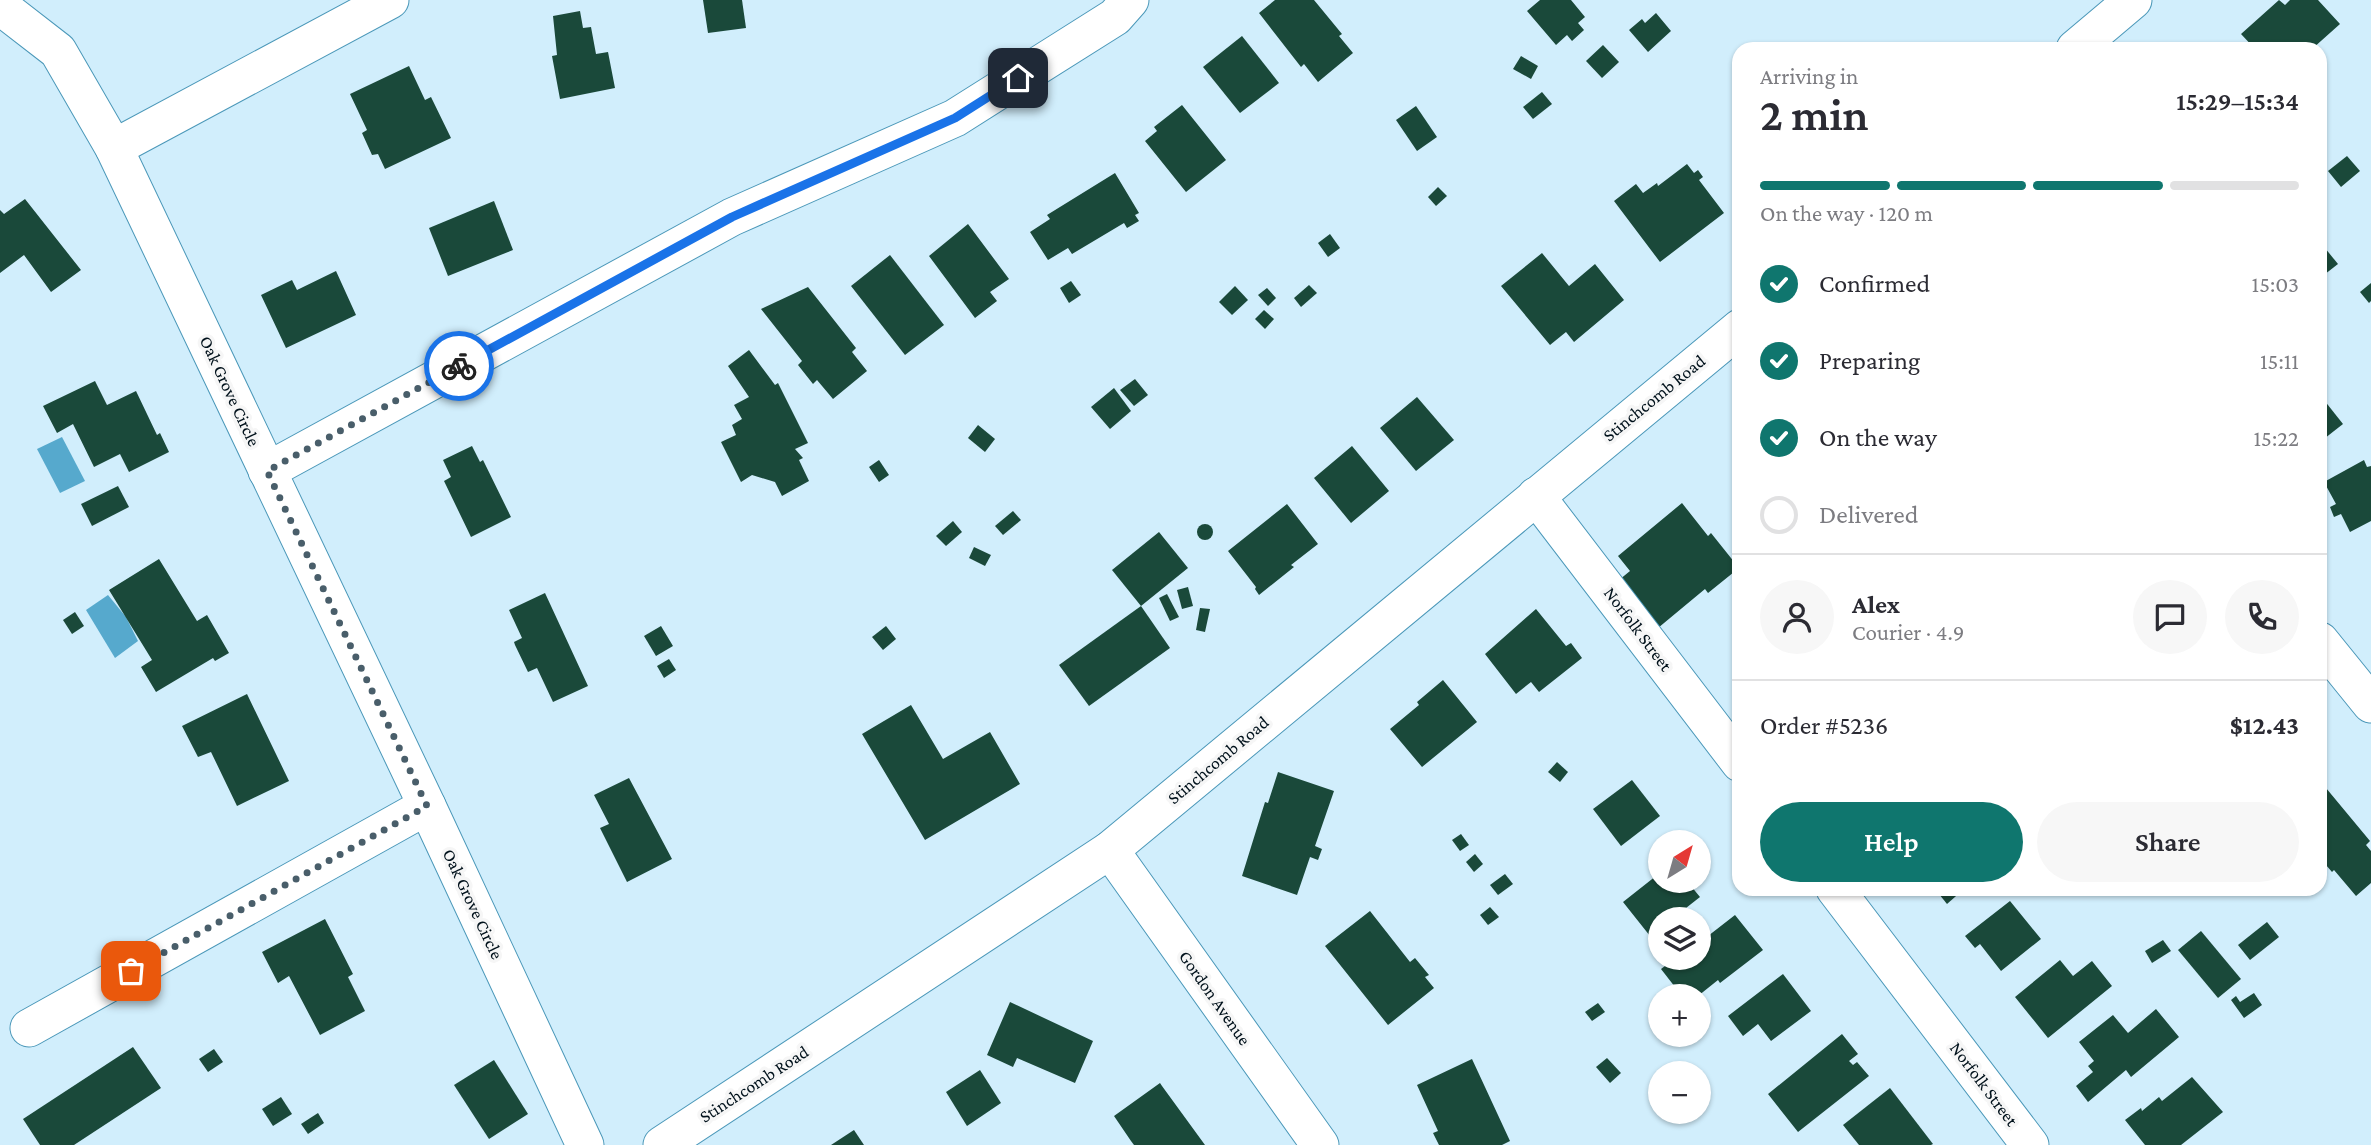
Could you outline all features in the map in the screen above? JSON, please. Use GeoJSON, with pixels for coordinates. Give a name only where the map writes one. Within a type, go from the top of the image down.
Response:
{"type":"FeatureCollection","features":[{"type":"Feature","properties":{"kind":"street"},"geometry":{"type":"LineString","coordinates":[[114,148],[390,0]]}},
{"type":"Feature","properties":{"kind":"street"},"geometry":{"type":"LineString","coordinates":[[267,471],[732,217],[955,118],[1115,17],[1130,0]]}},
{"type":"Feature","properties":{"kind":"street"},"geometry":{"type":"LineString","coordinates":[[2083,42],[2133,0]]}},
{"type":"Feature","properties":{"kind":"street","name":"Oak Grove Circle"},"geometry":{"type":"LineString","coordinates":[[0,6],[58,51],[114,148],[427,806],[584,1145]]}},
{"type":"Feature","properties":{"kind":"street","name":"Stinchcomb Road"},"geometry":{"type":"LineString","coordinates":[[662,1145],[1110,850],[1732,335]]}},
{"type":"Feature","properties":{"kind":"street","name":"Norfolk Street"},"geometry":{"type":"LineString","coordinates":[[1536,496],[1732,753]]}},
{"type":"Feature","properties":{"kind":"street"},"geometry":{"type":"LineString","coordinates":[[2327,650],[2371,704]]}},
{"type":"Feature","properties":{"kind":"street"},"geometry":{"type":"LineString","coordinates":[[29,1028],[427,806]]}},
{"type":"Feature","properties":{"kind":"street","name":"Gordon Avenue"},"geometry":{"type":"LineString","coordinates":[[1110,850],[1320,1145]]}},
{"type":"Feature","properties":{"kind":"street","name":"Norfolk Street"},"geometry":{"type":"LineString","coordinates":[[1840,896],[2031,1145]]}},
{"type":"Feature","properties":{"kind":"water"},"geometry":{"type":"Polygon","coordinates":[[[62,437],[85,481],[60,493],[37,449],[62,437]]]}},
{"type":"Feature","properties":{"kind":"water"},"geometry":{"type":"Polygon","coordinates":[[[108,595],[126,617],[138,641],[115,658],[86,610],[108,595]]]}},
{"type":"Feature","properties":{"kind":"building"},"geometry":{"type":"Polygon","coordinates":[[[703,0],[742,0],[746,28],[708,33],[703,0]]]}},
{"type":"Feature","properties":{"kind":"building"},"geometry":{"type":"Polygon","coordinates":[[[1275,0],[1314,0],[1342,34],[1339,36],[1353,53],[1318,82],[1304,64],[1301,67],[1259,13],[1275,0]]]}},
{"type":"Feature","properties":{"kind":"building"},"geometry":{"type":"Polygon","coordinates":[[[1540,0],[1571,0],[1585,17],[1578,23],[1584,30],[1572,41],[1567,35],[1556,45],[1527,11],[1540,0]]]}},
{"type":"Feature","properties":{"kind":"building"},"geometry":{"type":"Polygon","coordinates":[[[2279,0],[2285,5],[2290,0],[2318,0],[2340,24],[2320,42],[2248,42],[2241,34],[2279,0]]]}},
{"type":"Feature","properties":{"kind":"building"},"geometry":{"type":"Polygon","coordinates":[[[580,11],[583,28],[591,27],[596,54],[608,52],[615,88],[560,99],[552,56],[557,55],[553,16],[580,11]]]}},
{"type":"Feature","properties":{"kind":"building"},"geometry":{"type":"Polygon","coordinates":[[[1656,13],[1671,31],[1648,52],[1629,30],[1642,19],[1645,23],[1656,13]]]}},
{"type":"Feature","properties":{"kind":"building"},"geometry":{"type":"Polygon","coordinates":[[[1242,36],[1279,83],[1240,113],[1203,67],[1242,36]]]}},
{"type":"Feature","properties":{"kind":"building"},"geometry":{"type":"Polygon","coordinates":[[[1603,45],[1619,62],[1602,78],[1586,61],[1603,45]]]}},
{"type":"Feature","properties":{"kind":"building"},"geometry":{"type":"Polygon","coordinates":[[[1521,56],[1538,66],[1531,79],[1513,69],[1521,56]]]}},
{"type":"Feature","properties":{"kind":"building"},"geometry":{"type":"Polygon","coordinates":[[[409,66],[425,100],[431,97],[451,138],[385,169],[378,154],[372,155],[362,133],[367,130],[350,94],[409,66]]]}},
{"type":"Feature","properties":{"kind":"building"},"geometry":{"type":"Polygon","coordinates":[[[1542,92],[1552,104],[1533,119],[1523,107],[1542,92]]]}},
{"type":"Feature","properties":{"kind":"building"},"geometry":{"type":"Polygon","coordinates":[[[1182,105],[1226,160],[1186,192],[1145,141],[1157,131],[1154,127],[1182,105]]]}},
{"type":"Feature","properties":{"kind":"building"},"geometry":{"type":"Polygon","coordinates":[[[1416,106],[1437,137],[1417,151],[1396,120],[1416,106]]]}},
{"type":"Feature","properties":{"kind":"building"},"geometry":{"type":"Polygon","coordinates":[[[2347,156],[2360,171],[2341,187],[2328,171],[2347,156]]]}},
{"type":"Feature","properties":{"kind":"building"},"geometry":{"type":"Polygon","coordinates":[[[1687,164],[1694,173],[1698,170],[1703,177],[1699,180],[1724,213],[1660,262],[1614,201],[1636,184],[1643,193],[1657,183],[1658,186],[1687,164]]]}},
{"type":"Feature","properties":{"kind":"building"},"geometry":{"type":"Polygon","coordinates":[[[1115,173],[1139,213],[1135,215],[1139,221],[1127,228],[1124,223],[1072,254],[1068,248],[1048,260],[1030,232],[1050,219],[1047,215],[1115,173]]]}},
{"type":"Feature","properties":{"kind":"building"},"geometry":{"type":"Polygon","coordinates":[[[1438,187],[1447,196],[1436,206],[1428,197],[1438,187]]]}},
{"type":"Feature","properties":{"kind":"building"},"geometry":{"type":"Polygon","coordinates":[[[25,199],[81,270],[51,292],[24,255],[0,273],[0,210],[4,214],[25,199]]]}},
{"type":"Feature","properties":{"kind":"building"},"geometry":{"type":"Polygon","coordinates":[[[494,201],[513,250],[448,276],[429,228],[494,201]]]}},
{"type":"Feature","properties":{"kind":"building"},"geometry":{"type":"Polygon","coordinates":[[[968,224],[1009,279],[990,292],[997,301],[975,318],[929,256],[968,224]]]}},
{"type":"Feature","properties":{"kind":"building"},"geometry":{"type":"Polygon","coordinates":[[[1330,234],[1340,248],[1328,257],[1318,243],[1330,234]]]}},
{"type":"Feature","properties":{"kind":"building"},"geometry":{"type":"Polygon","coordinates":[[[2327,251],[2338,264],[2327,273],[2327,251]]]}},
{"type":"Feature","properties":{"kind":"building"},"geometry":{"type":"Polygon","coordinates":[[[1542,253],[1569,286],[1595,264],[1624,300],[1574,342],[1566,332],[1550,345],[1501,286],[1542,253]]]}},
{"type":"Feature","properties":{"kind":"building"},"geometry":{"type":"Polygon","coordinates":[[[890,255],[944,325],[905,355],[851,286],[890,255]]]}},
{"type":"Feature","properties":{"kind":"building"},"geometry":{"type":"Polygon","coordinates":[[[336,271],[356,315],[286,348],[261,295],[292,280],[297,290],[336,271]]]}},
{"type":"Feature","properties":{"kind":"building"},"geometry":{"type":"Polygon","coordinates":[[[1071,281],[1081,295],[1069,303],[1060,288],[1071,281]]]}},
{"type":"Feature","properties":{"kind":"building"},"geometry":{"type":"Polygon","coordinates":[[[2371,283],[2371,301],[2369,303],[2360,292],[2371,283]]]}},
{"type":"Feature","properties":{"kind":"building"},"geometry":{"type":"Polygon","coordinates":[[[1309,285],[1317,293],[1301,307],[1294,298],[1309,285]]]}},
{"type":"Feature","properties":{"kind":"building"},"geometry":{"type":"Polygon","coordinates":[[[1235,286],[1248,300],[1232,315],[1219,302],[1235,286]]]}},
{"type":"Feature","properties":{"kind":"building"},"geometry":{"type":"Polygon","coordinates":[[[808,287],[856,348],[852,352],[867,371],[833,399],[817,380],[813,384],[798,365],[802,361],[761,309],[808,287]]]}},
{"type":"Feature","properties":{"kind":"building"},"geometry":{"type":"Polygon","coordinates":[[[1267,288],[1276,298],[1268,306],[1258,295],[1267,288]]]}},
{"type":"Feature","properties":{"kind":"building"},"geometry":{"type":"Polygon","coordinates":[[[1264,310],[1274,319],[1265,329],[1255,319],[1264,310]]]}},
{"type":"Feature","properties":{"kind":"building"},"geometry":{"type":"Polygon","coordinates":[[[749,350],[775,385],[778,383],[808,443],[795,449],[803,458],[799,460],[809,481],[782,496],[775,482],[752,475],[741,482],[721,442],[736,435],[732,425],[742,419],[734,405],[749,397],[728,366],[749,350]]]}},
{"type":"Feature","properties":{"kind":"building"},"geometry":{"type":"Polygon","coordinates":[[[1135,379],[1148,395],[1134,406],[1120,390],[1135,379]]]}},
{"type":"Feature","properties":{"kind":"building"},"geometry":{"type":"Polygon","coordinates":[[[95,381],[107,405],[136,391],[157,435],[160,433],[169,452],[129,472],[120,454],[94,467],[73,424],[57,433],[43,406],[95,381]]]}},
{"type":"Feature","properties":{"kind":"building"},"geometry":{"type":"Polygon","coordinates":[[[1114,388],[1131,411],[1110,429],[1091,407],[1114,388]]]}},
{"type":"Feature","properties":{"kind":"building"},"geometry":{"type":"Polygon","coordinates":[[[1417,397],[1454,440],[1416,471],[1380,428],[1417,397]]]}},
{"type":"Feature","properties":{"kind":"building"},"geometry":{"type":"Polygon","coordinates":[[[2327,404],[2343,424],[2327,437],[2327,404]]]}},
{"type":"Feature","properties":{"kind":"building"},"geometry":{"type":"Polygon","coordinates":[[[978,425],[995,439],[985,452],[968,438],[978,425]]]}},
{"type":"Feature","properties":{"kind":"building"},"geometry":{"type":"Polygon","coordinates":[[[472,446],[480,462],[483,460],[511,517],[471,537],[444,481],[451,477],[443,460],[472,446]]]}},
{"type":"Feature","properties":{"kind":"building"},"geometry":{"type":"Polygon","coordinates":[[[1352,446],[1389,491],[1351,523],[1314,478],[1352,446]]]}},
{"type":"Feature","properties":{"kind":"building"},"geometry":{"type":"Polygon","coordinates":[[[879,460],[889,475],[879,482],[869,467],[879,460]]]}},
{"type":"Feature","properties":{"kind":"building"},"geometry":{"type":"Polygon","coordinates":[[[2364,460],[2367,467],[2371,466],[2371,521],[2350,532],[2341,514],[2334,517],[2330,507],[2336,504],[2327,488],[2327,480],[2364,460]]]}},
{"type":"Feature","properties":{"kind":"building"},"geometry":{"type":"Polygon","coordinates":[[[118,486],[129,507],[92,526],[81,504],[118,486]]]}},
{"type":"Feature","properties":{"kind":"building"},"geometry":{"type":"Polygon","coordinates":[[[1682,503],[1708,536],[1711,533],[1732,559],[1732,574],[1708,593],[1705,589],[1658,628],[1619,580],[1630,571],[1618,556],[1682,503]]]}},
{"type":"Feature","properties":{"kind":"building"},"geometry":{"type":"Polygon","coordinates":[[[1287,504],[1318,544],[1259,595],[1256,587],[1228,551],[1287,504]]]}},
{"type":"Feature","properties":{"kind":"building"},"geometry":{"type":"Polygon","coordinates":[[[1013,511],[1021,520],[1003,535],[995,526],[1013,511]]]}},
{"type":"Feature","properties":{"kind":"building"},"geometry":{"type":"Polygon","coordinates":[[[953,521],[962,532],[946,546],[936,536],[953,521]]]}},
{"type":"Feature","properties":{"kind":"building"},"geometry":{"type":"Polygon","coordinates":[[[1202,524],[1208,524],[1213,532],[1211,538],[1202,540],[1197,535],[1197,529],[1202,524]]]}},
{"type":"Feature","properties":{"kind":"building"},"geometry":{"type":"Polygon","coordinates":[[[1159,532],[1188,568],[1141,606],[1112,570],[1159,532]]]}},
{"type":"Feature","properties":{"kind":"building"},"geometry":{"type":"Polygon","coordinates":[[[974,547],[991,555],[985,566],[969,558],[974,547]]]}},
{"type":"Feature","properties":{"kind":"building"},"geometry":{"type":"Polygon","coordinates":[[[159,559],[197,621],[207,615],[229,653],[215,661],[213,658],[156,692],[141,667],[152,660],[109,590],[159,559]]]}},
{"type":"Feature","properties":{"kind":"building"},"geometry":{"type":"Polygon","coordinates":[[[1188,587],[1193,606],[1182,609],[1177,590],[1188,587]]]}},
{"type":"Feature","properties":{"kind":"building"},"geometry":{"type":"Polygon","coordinates":[[[545,593],[588,686],[553,702],[537,668],[528,672],[515,645],[514,642],[522,638],[509,610],[545,593]]]}},
{"type":"Feature","properties":{"kind":"building"},"geometry":{"type":"Polygon","coordinates":[[[1167,594],[1179,617],[1170,621],[1159,598],[1167,594]]]}},
{"type":"Feature","properties":{"kind":"building"},"geometry":{"type":"Polygon","coordinates":[[[1141,606],[1170,648],[1089,706],[1059,665],[1141,606]]]}},
{"type":"Feature","properties":{"kind":"building"},"geometry":{"type":"Polygon","coordinates":[[[1200,608],[1210,609],[1205,632],[1196,630],[1200,608]]]}},
{"type":"Feature","properties":{"kind":"building"},"geometry":{"type":"Polygon","coordinates":[[[1536,609],[1566,646],[1571,643],[1582,658],[1539,692],[1531,682],[1516,694],[1485,654],[1536,609]]]}},
{"type":"Feature","properties":{"kind":"building"},"geometry":{"type":"Polygon","coordinates":[[[75,612],[84,626],[72,634],[63,620],[75,612]]]}},
{"type":"Feature","properties":{"kind":"building"},"geometry":{"type":"Polygon","coordinates":[[[661,626],[673,646],[656,656],[644,636],[661,626]]]}},
{"type":"Feature","properties":{"kind":"building"},"geometry":{"type":"Polygon","coordinates":[[[886,626],[896,639],[883,650],[872,637],[886,626]]]}},
{"type":"Feature","properties":{"kind":"building"},"geometry":{"type":"Polygon","coordinates":[[[669,659],[676,670],[664,678],[657,666],[669,659]]]}},
{"type":"Feature","properties":{"kind":"building"},"geometry":{"type":"Polygon","coordinates":[[[1443,680],[1477,722],[1422,767],[1390,729],[1443,680]]]}},
{"type":"Feature","properties":{"kind":"building"},"geometry":{"type":"Polygon","coordinates":[[[247,694],[289,781],[237,806],[211,752],[198,757],[182,726],[247,694]]]}},
{"type":"Feature","properties":{"kind":"building"},"geometry":{"type":"Polygon","coordinates":[[[911,705],[943,759],[990,732],[1020,784],[925,840],[862,734],[911,705]]]}},
{"type":"Feature","properties":{"kind":"building"},"geometry":{"type":"Polygon","coordinates":[[[1557,762],[1568,772],[1560,782],[1548,772],[1557,762]]]}},
{"type":"Feature","properties":{"kind":"building"},"geometry":{"type":"Polygon","coordinates":[[[1278,772],[1334,791],[1315,846],[1322,849],[1318,860],[1310,857],[1297,895],[1242,876],[1265,802],[1268,803],[1278,772]]]}},
{"type":"Feature","properties":{"kind":"building"},"geometry":{"type":"Polygon","coordinates":[[[629,778],[672,859],[627,882],[600,828],[609,824],[594,795],[629,778]]]}},
{"type":"Feature","properties":{"kind":"building"},"geometry":{"type":"Polygon","coordinates":[[[1632,780],[1660,816],[1621,846],[1593,809],[1632,780]]]}},
{"type":"Feature","properties":{"kind":"building"},"geometry":{"type":"Polygon","coordinates":[[[2327,789],[2370,841],[2366,845],[2371,851],[2371,883],[2356,896],[2334,870],[2332,872],[2327,866],[2327,789]]]}},
{"type":"Feature","properties":{"kind":"building"},"geometry":{"type":"Polygon","coordinates":[[[1461,834],[1469,845],[1460,851],[1452,840],[1461,834]]]}},
{"type":"Feature","properties":{"kind":"building"},"geometry":{"type":"Polygon","coordinates":[[[1475,854],[1483,864],[1474,872],[1466,862],[1475,854]]]}},
{"type":"Feature","properties":{"kind":"building"},"geometry":{"type":"Polygon","coordinates":[[[1505,874],[1513,884],[1498,895],[1490,885],[1505,874]]]}},
{"type":"Feature","properties":{"kind":"building"},"geometry":{"type":"Polygon","coordinates":[[[1648,882],[1648,893],[1697,893],[1700,897],[1687,907],[1648,907],[1648,933],[1623,902],[1648,882]]]}},
{"type":"Feature","properties":{"kind":"building"},"geometry":{"type":"Polygon","coordinates":[[[1941,896],[1956,896],[1947,904],[1941,896]]]}},
{"type":"Feature","properties":{"kind":"building"},"geometry":{"type":"Polygon","coordinates":[[[2010,901],[2041,939],[2001,971],[1980,944],[1975,948],[1965,936],[2010,901]]]}},
{"type":"Feature","properties":{"kind":"building"},"geometry":{"type":"Polygon","coordinates":[[[1490,907],[1499,917],[1488,925],[1480,915],[1490,907]]]}},
{"type":"Feature","properties":{"kind":"building"},"geometry":{"type":"Polygon","coordinates":[[[1370,911],[1410,962],[1415,958],[1429,975],[1425,977],[1434,988],[1388,1025],[1325,946],[1370,911]]]}},
{"type":"Feature","properties":{"kind":"building"},"geometry":{"type":"Polygon","coordinates":[[[1735,915],[1763,950],[1720,983],[1718,980],[1711,986],[1673,984],[1662,970],[1711,970],[1711,934],[1735,915]]]}},
{"type":"Feature","properties":{"kind":"building"},"geometry":{"type":"Polygon","coordinates":[[[325,919],[353,974],[348,977],[365,1011],[320,1035],[289,976],[278,983],[262,952],[325,919]]]}},
{"type":"Feature","properties":{"kind":"building"},"geometry":{"type":"Polygon","coordinates":[[[2267,922],[2279,937],[2250,960],[2238,945],[2267,922]]]}},
{"type":"Feature","properties":{"kind":"building"},"geometry":{"type":"Polygon","coordinates":[[[2201,931],[2241,979],[2218,998],[2178,950],[2201,931]]]}},
{"type":"Feature","properties":{"kind":"building"},"geometry":{"type":"Polygon","coordinates":[[[2163,940],[2171,951],[2152,963],[2145,951],[2163,940]]]}},
{"type":"Feature","properties":{"kind":"building"},"geometry":{"type":"Polygon","coordinates":[[[2060,960],[2073,976],[2092,961],[2112,986],[2048,1038],[2015,997],[2060,960]]]}},
{"type":"Feature","properties":{"kind":"building"},"geometry":{"type":"Polygon","coordinates":[[[1783,974],[1811,1011],[1771,1041],[1758,1024],[1743,1036],[1728,1016],[1783,974]]]}},
{"type":"Feature","properties":{"kind":"building"},"geometry":{"type":"Polygon","coordinates":[[[2254,993],[2262,1005],[2244,1018],[2231,1000],[2236,996],[2240,1002],[2254,993]]]}},
{"type":"Feature","properties":{"kind":"building"},"geometry":{"type":"Polygon","coordinates":[[[1010,1002],[1093,1041],[1075,1083],[1017,1058],[1013,1067],[987,1055],[1010,1002]]]}},
{"type":"Feature","properties":{"kind":"building"},"geometry":{"type":"Polygon","coordinates":[[[1598,1003],[1605,1012],[1592,1021],[1585,1012],[1598,1003]]]}},
{"type":"Feature","properties":{"kind":"building"},"geometry":{"type":"Polygon","coordinates":[[[2156,1009],[2179,1037],[2131,1077],[2126,1070],[2088,1102],[2076,1086],[2093,1072],[2088,1066],[2094,1061],[2079,1042],[2113,1015],[2128,1033],[2156,1009]]]}},
{"type":"Feature","properties":{"kind":"building"},"geometry":{"type":"Polygon","coordinates":[[[1842,1034],[1858,1054],[1849,1061],[1853,1065],[1857,1062],[1869,1076],[1798,1132],[1768,1094],[1842,1034]]]}},
{"type":"Feature","properties":{"kind":"building"},"geometry":{"type":"Polygon","coordinates":[[[133,1047],[161,1088],[74,1145],[40,1145],[23,1119],[133,1047]]]}},
{"type":"Feature","properties":{"kind":"building"},"geometry":{"type":"Polygon","coordinates":[[[214,1049],[223,1062],[208,1072],[199,1059],[214,1049]]]}},
{"type":"Feature","properties":{"kind":"building"},"geometry":{"type":"Polygon","coordinates":[[[1607,1058],[1621,1073],[1610,1083],[1596,1067],[1607,1058]]]}},
{"type":"Feature","properties":{"kind":"building"},"geometry":{"type":"Polygon","coordinates":[[[1472,1059],[1510,1141],[1502,1145],[1439,1145],[1433,1133],[1438,1131],[1417,1085],[1472,1059]]]}},
{"type":"Feature","properties":{"kind":"building"},"geometry":{"type":"Polygon","coordinates":[[[494,1060],[528,1114],[489,1139],[454,1085],[494,1060]]]}},
{"type":"Feature","properties":{"kind":"building"},"geometry":{"type":"Polygon","coordinates":[[[980,1070],[1001,1103],[967,1126],[946,1092],[980,1070]]]}},
{"type":"Feature","properties":{"kind":"building"},"geometry":{"type":"Polygon","coordinates":[[[2192,1077],[2223,1112],[2181,1145],[2145,1145],[2125,1120],[2159,1097],[2162,1101],[2192,1077]]]}},
{"type":"Feature","properties":{"kind":"building"},"geometry":{"type":"Polygon","coordinates":[[[1160,1083],[1205,1145],[1134,1145],[1131,1141],[1114,1116],[1160,1083]]]}},
{"type":"Feature","properties":{"kind":"building"},"geometry":{"type":"Polygon","coordinates":[[[1890,1088],[1933,1144],[1859,1145],[1843,1125],[1890,1088]]]}},
{"type":"Feature","properties":{"kind":"building"},"geometry":{"type":"Polygon","coordinates":[[[281,1097],[292,1114],[273,1126],[262,1109],[281,1097]]]}},
{"type":"Feature","properties":{"kind":"building"},"geometry":{"type":"Polygon","coordinates":[[[318,1113],[324,1123],[308,1134],[301,1124],[318,1113]]]}},
{"type":"Feature","properties":{"kind":"building"},"geometry":{"type":"Polygon","coordinates":[[[854,1130],[864,1145],[831,1145],[854,1130]]]}},
{"type":"Feature","properties":{"kind":"way so far"},"geometry":{"type":"LineString","coordinates":[[131,971],[427,806],[267,471],[459,366]]}},
{"type":"Feature","properties":{"kind":"route"},"geometry":{"type":"LineString","coordinates":[[459,366],[732,217],[955,118],[1018,78]]}}]}
